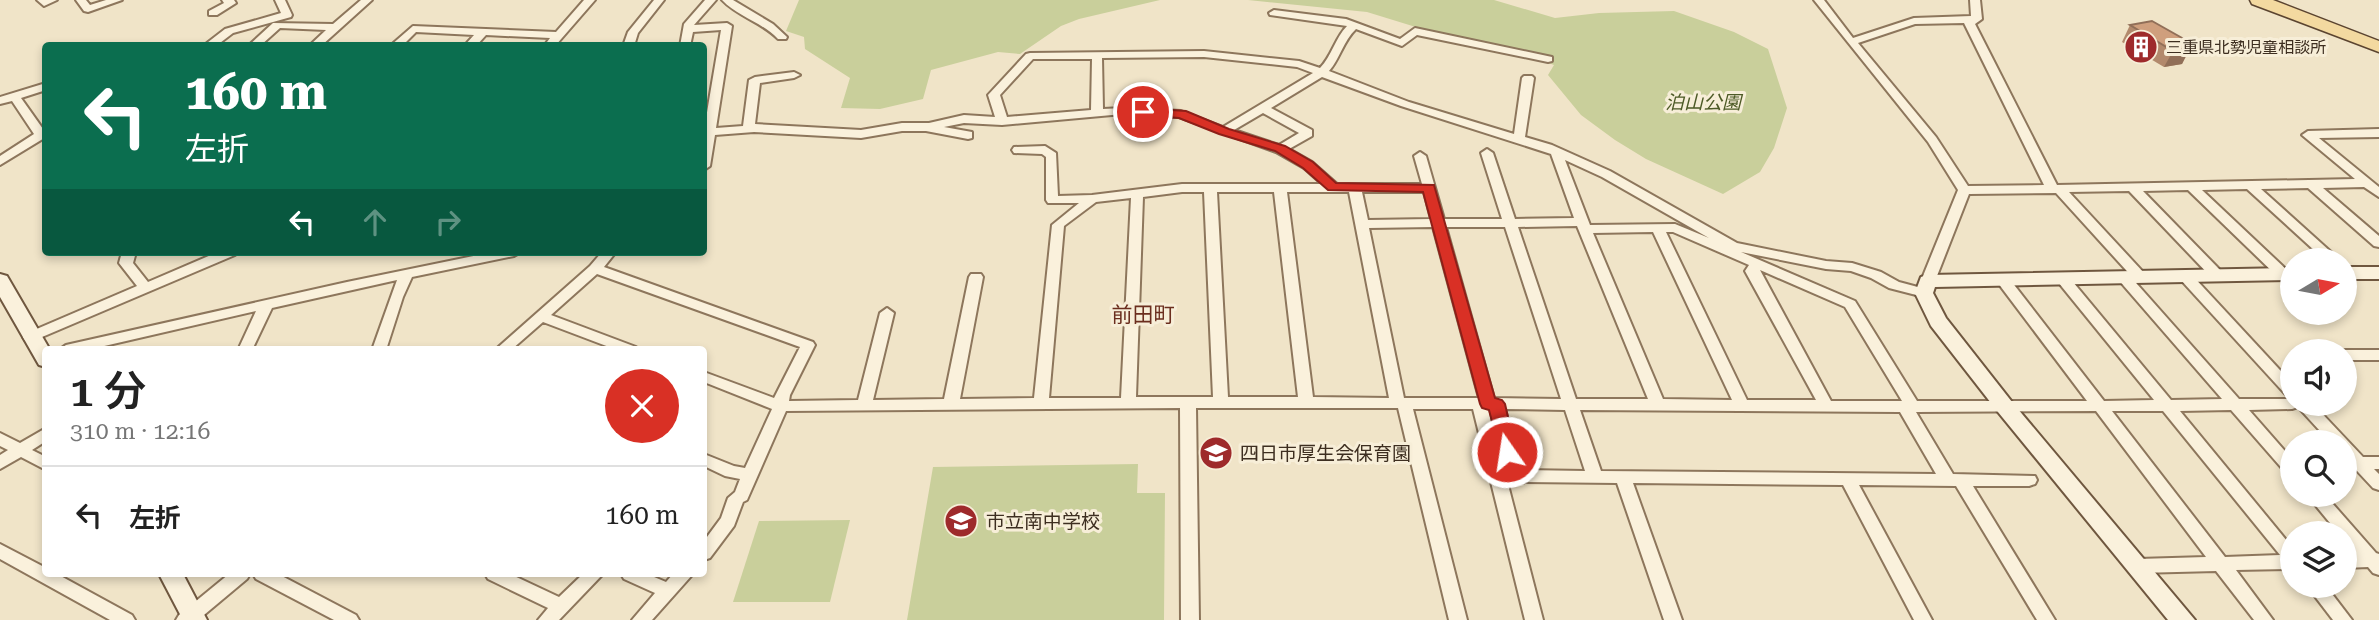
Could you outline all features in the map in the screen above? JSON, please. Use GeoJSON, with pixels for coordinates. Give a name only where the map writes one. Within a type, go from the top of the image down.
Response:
{"type":"FeatureCollection","features":[{"type":"Feature","properties":{"kind":"main road"},"geometry":{"type":"LineString","coordinates":[[2258,0],[2379,47]]}},
{"type":"Feature","properties":{"kind":"street"},"geometry":{"type":"LineString","coordinates":[[42,0],[44,3],[52,0]]}},
{"type":"Feature","properties":{"kind":"street"},"geometry":{"type":"LineString","coordinates":[[81,0],[88,9],[117,0]]}},
{"type":"Feature","properties":{"kind":"street"},"geometry":{"type":"LineString","coordinates":[[213,13],[231,3],[228,0]]}},
{"type":"Feature","properties":{"kind":"street"},"geometry":{"type":"LineString","coordinates":[[214,42],[229,31],[287,15],[280,0]]}},
{"type":"Feature","properties":{"kind":"street"},"geometry":{"type":"LineString","coordinates":[[318,42],[367,0]]}},
{"type":"Feature","properties":{"kind":"street"},"geometry":{"type":"LineString","coordinates":[[553,42],[590,0]]}},
{"type":"Feature","properties":{"kind":"street"},"geometry":{"type":"LineString","coordinates":[[629,42],[633,32],[659,0]]}},
{"type":"Feature","properties":{"kind":"street"},"geometry":{"type":"LineString","coordinates":[[686,42],[689,24],[711,0]]}},
{"type":"Feature","properties":{"kind":"street"},"geometry":{"type":"LineString","coordinates":[[727,0],[776,29],[782,37]]}},
{"type":"Feature","properties":{"kind":"street"},"geometry":{"type":"LineString","coordinates":[[1819,0],[1942,151],[1964,190]]}},
{"type":"Feature","properties":{"kind":"street"},"geometry":{"type":"LineString","coordinates":[[1975,0],[1977,19]]}},
{"type":"Feature","properties":{"kind":"street"},"geometry":{"type":"LineString","coordinates":[[1274,13],[1346,22],[1402,43],[1415,31],[1548,59]]}},
{"type":"Feature","properties":{"kind":"street"},"geometry":{"type":"LineString","coordinates":[[1851,42],[1914,21],[1977,19]]}},
{"type":"Feature","properties":{"kind":"street"},"geometry":{"type":"LineString","coordinates":[[1977,19],[1969,23],[2057,190],[2280,455]]}},
{"type":"Feature","properties":{"kind":"street"},"geometry":{"type":"LineString","coordinates":[[258,42],[277,26],[334,27]]}},
{"type":"Feature","properties":{"kind":"street"},"geometry":{"type":"LineString","coordinates":[[688,29],[727,26],[707,128]]}},
{"type":"Feature","properties":{"kind":"street"},"geometry":{"type":"LineString","coordinates":[[1224,131],[1332,64],[1343,33],[1354,26]]}},
{"type":"Feature","properties":{"kind":"street"},"geometry":{"type":"LineString","coordinates":[[399,42],[413,29],[558,35]]}},
{"type":"Feature","properties":{"kind":"street"},"geometry":{"type":"LineString","coordinates":[[474,42],[483,32]]}},
{"type":"Feature","properties":{"kind":"street"},"geometry":{"type":"LineString","coordinates":[[1002,121],[994,96],[1030,56],[1204,54],[1299,64],[1405,104],[1520,138],[1556,152],[1606,174],[1733,246],[1826,265],[1852,267],[1876,275],[1894,285],[1926,287],[2003,280],[2280,274]]}},
{"type":"Feature","properties":{"kind":"street"},"geometry":{"type":"LineString","coordinates":[[1097,55],[1097,113]]}},
{"type":"Feature","properties":{"kind":"street"},"geometry":{"type":"LineString","coordinates":[[748,129],[755,80],[794,75]]}},
{"type":"Feature","properties":{"kind":"street"},"geometry":{"type":"LineString","coordinates":[[1520,138],[1528,78]]}},
{"type":"Feature","properties":{"kind":"street"},"geometry":{"type":"LineString","coordinates":[[0,101],[42,87]]}},
{"type":"Feature","properties":{"kind":"street"},"geometry":{"type":"LineString","coordinates":[[14,96],[42,133]]}},
{"type":"Feature","properties":{"kind":"street"},"geometry":{"type":"LineString","coordinates":[[1263,108],[1308,133],[1280,149]]}},
{"type":"Feature","properties":{"kind":"street"},"geometry":{"type":"LineString","coordinates":[[929,127],[964,119],[1002,121],[1124,111],[1181,114],[1280,149],[1308,165],[1333,187]]}},
{"type":"Feature","properties":{"kind":"street"},"geometry":{"type":"LineString","coordinates":[[707,133],[748,129],[861,134],[902,127],[929,127],[968,135]]}},
{"type":"Feature","properties":{"kind":"street"},"geometry":{"type":"LineString","coordinates":[[2379,133],[2308,135],[2379,193]]}},
{"type":"Feature","properties":{"kind":"street"},"geometry":{"type":"LineString","coordinates":[[0,161],[42,135]]}},
{"type":"Feature","properties":{"kind":"street"},"geometry":{"type":"LineString","coordinates":[[1018,150],[1049,153],[1052,200],[1092,199],[1210,187],[1429,188]]}},
{"type":"Feature","properties":{"kind":"street"},"geometry":{"type":"LineString","coordinates":[[1556,152],[1658,405]]}},
{"type":"Feature","properties":{"kind":"street"},"geometry":{"type":"LineString","coordinates":[[1487,153],[1595,478]]}},
{"type":"Feature","properties":{"kind":"street"},"geometry":{"type":"LineString","coordinates":[[1420,156],[1488,404],[1534,620]]}},
{"type":"Feature","properties":{"kind":"street"},"geometry":{"type":"LineString","coordinates":[[1964,190],[2368,183]]}},
{"type":"Feature","properties":{"kind":"street"},"geometry":{"type":"LineString","coordinates":[[2311,184],[2379,243]]}},
{"type":"Feature","properties":{"kind":"street"},"geometry":{"type":"LineString","coordinates":[[2251,186],[2320,248]]}},
{"type":"Feature","properties":{"kind":"street"},"geometry":{"type":"LineString","coordinates":[[1210,187],[1222,402]]}},
{"type":"Feature","properties":{"kind":"street"},"geometry":{"type":"LineString","coordinates":[[1280,187],[1306,403]]}},
{"type":"Feature","properties":{"kind":"street"},"geometry":{"type":"LineString","coordinates":[[2192,187],[2280,267]]}},
{"type":"Feature","properties":{"kind":"street"},"geometry":{"type":"LineString","coordinates":[[1355,188],[1401,404],[1458,620]]}},
{"type":"Feature","properties":{"kind":"street"},"geometry":{"type":"LineString","coordinates":[[2133,188],[2217,275]]}},
{"type":"Feature","properties":{"kind":"street"},"geometry":{"type":"LineString","coordinates":[[1964,190],[1926,287],[1938,321],[2005,407],[2183,620]]}},
{"type":"Feature","properties":{"kind":"street"},"geometry":{"type":"LineString","coordinates":[[1128,404],[1137,194]]}},
{"type":"Feature","properties":{"kind":"street"},"geometry":{"type":"LineString","coordinates":[[1041,403],[1058,225],[1092,199]]}},
{"type":"Feature","properties":{"kind":"street"},"geometry":{"type":"LineString","coordinates":[[1361,224],[1510,223],[1675,228],[1850,304],[1909,407],[2046,620]]}},
{"type":"Feature","properties":{"kind":"street"},"geometry":{"type":"LineString","coordinates":[[1658,228],[1742,406]]}},
{"type":"Feature","properties":{"kind":"street"},"geometry":{"type":"LineString","coordinates":[[128,256],[126,263],[145,288]]}},
{"type":"Feature","properties":{"kind":"street"},"geometry":{"type":"LineString","coordinates":[[30,337],[221,256]]}},
{"type":"Feature","properties":{"kind":"street"},"geometry":{"type":"LineString","coordinates":[[83,346],[495,256]]}},
{"type":"Feature","properties":{"kind":"street"},"geometry":{"type":"LineString","coordinates":[[506,346],[605,256]]}},
{"type":"Feature","properties":{"kind":"street"},"geometry":{"type":"LineString","coordinates":[[1756,265],[1752,271],[1827,406]]}},
{"type":"Feature","properties":{"kind":"street"},"geometry":{"type":"LineString","coordinates":[[594,269],[808,345],[782,395],[781,406],[741,496],[736,498],[728,521],[707,547]]}},
{"type":"Feature","properties":{"kind":"street"},"geometry":{"type":"LineString","coordinates":[[2357,271],[2379,273]]}},
{"type":"Feature","properties":{"kind":"street"},"geometry":{"type":"LineString","coordinates":[[380,346],[396,297],[407,274]]}},
{"type":"Feature","properties":{"kind":"street"},"geometry":{"type":"LineString","coordinates":[[2185,276],[2280,379]]}},
{"type":"Feature","properties":{"kind":"street"},"geometry":{"type":"LineString","coordinates":[[951,404],[976,277]]}},
{"type":"Feature","properties":{"kind":"street"},"geometry":{"type":"LineString","coordinates":[[2063,279],[2280,545]]}},
{"type":"Feature","properties":{"kind":"street"},"geometry":{"type":"LineString","coordinates":[[2003,280],[2264,620]]}},
{"type":"Feature","properties":{"kind":"street"},"geometry":{"type":"LineString","coordinates":[[3,292],[42,353]]}},
{"type":"Feature","properties":{"kind":"street"},"geometry":{"type":"LineString","coordinates":[[247,346],[266,304]]}},
{"type":"Feature","properties":{"kind":"street"},"geometry":{"type":"LineString","coordinates":[[864,405],[887,313]]}},
{"type":"Feature","properties":{"kind":"street"},"geometry":{"type":"LineString","coordinates":[[540,316],[620,346]]}},
{"type":"Feature","properties":{"kind":"street"},"geometry":{"type":"LineString","coordinates":[[2357,355],[2379,355]]}},
{"type":"Feature","properties":{"kind":"street"},"geometry":{"type":"LineString","coordinates":[[707,378],[781,406],[1222,402],[1909,407],[2280,404]]}},
{"type":"Feature","properties":{"kind":"street"},"geometry":{"type":"LineString","coordinates":[[1188,403],[1190,620]]}},
{"type":"Feature","properties":{"kind":"street"},"geometry":{"type":"LineString","coordinates":[[1488,404],[1513,476],[2029,481]]}},
{"type":"Feature","properties":{"kind":"street"},"geometry":{"type":"LineString","coordinates":[[2315,416],[2328,430]]}},
{"type":"Feature","properties":{"kind":"street"},"geometry":{"type":"LineString","coordinates":[[0,463],[42,436]]}},
{"type":"Feature","properties":{"kind":"street"},"geometry":{"type":"LineString","coordinates":[[0,439],[42,462]]}},
{"type":"Feature","properties":{"kind":"street"},"geometry":{"type":"LineString","coordinates":[[2357,460],[2379,484]]}},
{"type":"Feature","properties":{"kind":"street"},"geometry":{"type":"LineString","coordinates":[[707,461],[731,472],[751,475]]}},
{"type":"Feature","properties":{"kind":"street"},"geometry":{"type":"LineString","coordinates":[[2360,463],[2379,463]]}},
{"type":"Feature","properties":{"kind":"street"},"geometry":{"type":"LineString","coordinates":[[1623,478],[1672,620]]}},
{"type":"Feature","properties":{"kind":"street"},"geometry":{"type":"LineString","coordinates":[[1848,479],[1923,620]]}},
{"type":"Feature","properties":{"kind":"street"},"geometry":{"type":"LineString","coordinates":[[2326,507],[2377,563]]}},
{"type":"Feature","properties":{"kind":"street"},"geometry":{"type":"LineString","coordinates":[[0,551],[42,574]]}},
{"type":"Feature","properties":{"kind":"street"},"geometry":{"type":"LineString","coordinates":[[2138,566],[2280,561]]}},
{"type":"Feature","properties":{"kind":"street"},"geometry":{"type":"LineString","coordinates":[[2357,562],[2377,563]]}},
{"type":"Feature","properties":{"kind":"street"},"geometry":{"type":"LineString","coordinates":[[47,577],[126,620]]}},
{"type":"Feature","properties":{"kind":"street"},"geometry":{"type":"LineString","coordinates":[[172,577],[191,618],[238,577]]}},
{"type":"Feature","properties":{"kind":"street"},"geometry":{"type":"LineString","coordinates":[[268,577],[350,620]]}},
{"type":"Feature","properties":{"kind":"street"},"geometry":{"type":"LineString","coordinates":[[500,577],[561,607]]}},
{"type":"Feature","properties":{"kind":"street"},"geometry":{"type":"LineString","coordinates":[[547,620],[591,577]]}},
{"type":"Feature","properties":{"kind":"street"},"geometry":{"type":"LineString","coordinates":[[637,577],[669,591]]}},
{"type":"Feature","properties":{"kind":"street"},"geometry":{"type":"LineString","coordinates":[[641,620],[681,577]]}},
{"type":"Feature","properties":{"kind":"street"},"geometry":{"type":"LineString","coordinates":[[2326,598],[2343,620]]}},
{"type":"Feature","properties":{"kind":"green space"},"geometry":{"type":"Polygon","coordinates":[[[799,0],[1160,0],[1079,19],[1061,26],[1020,54],[998,52],[931,70],[923,99],[880,109],[841,108],[850,78],[805,49],[804,37],[786,31],[799,0]]]}},
{"type":"Feature","properties":{"kind":"green space","name":"泊山公園"},"geometry":{"type":"Polygon","coordinates":[[[1248,0],[1494,0],[1555,18],[1599,13],[1674,11],[1734,32],[1768,49],[1787,108],[1774,148],[1760,172],[1723,194],[1646,159],[1581,115],[1548,75],[1554,65],[1496,44],[1445,36],[1367,12],[1248,0]]]}},
{"type":"Feature","properties":{"kind":"green space"},"geometry":{"type":"Polygon","coordinates":[[[1138,464],[1137,493],[1165,493],[1164,620],[907,620],[933,467],[1138,464]]]}},
{"type":"Feature","properties":{"kind":"green space"},"geometry":{"type":"Polygon","coordinates":[[[850,520],[830,602],[733,602],[759,521],[850,520]]]}},
{"type":"Feature","properties":{"kind":"building"},"geometry":{"type":"Polygon","coordinates":[[[2152,21],[2191,43],[2191,47],[2173,51],[2130,25],[2152,21]]]}},
{"type":"Feature","properties":{"kind":"place","name":"三重県北勢児童相談所"},"geometry":{"type":"Point","coordinates":[2141,47]}},
{"type":"Feature","properties":{"kind":"place","name":"四日市厚生会保育園"},"geometry":{"type":"Point","coordinates":[1216,453]}},
{"type":"Feature","properties":{"kind":"place","name":"市立南中学校"},"geometry":{"type":"Point","coordinates":[961,521]}},
{"type":"Feature","properties":{"kind":"district","name":"前田町"},"geometry":{"type":"Point","coordinates":[1143,315]}},
{"type":"Feature","properties":{"kind":"route"},"geometry":{"type":"LineString","coordinates":[[1143,112],[1181,114],[1280,149],[1308,165],[1333,187],[1429,188],[1488,404],[1496,404],[1507,452]]}}]}
